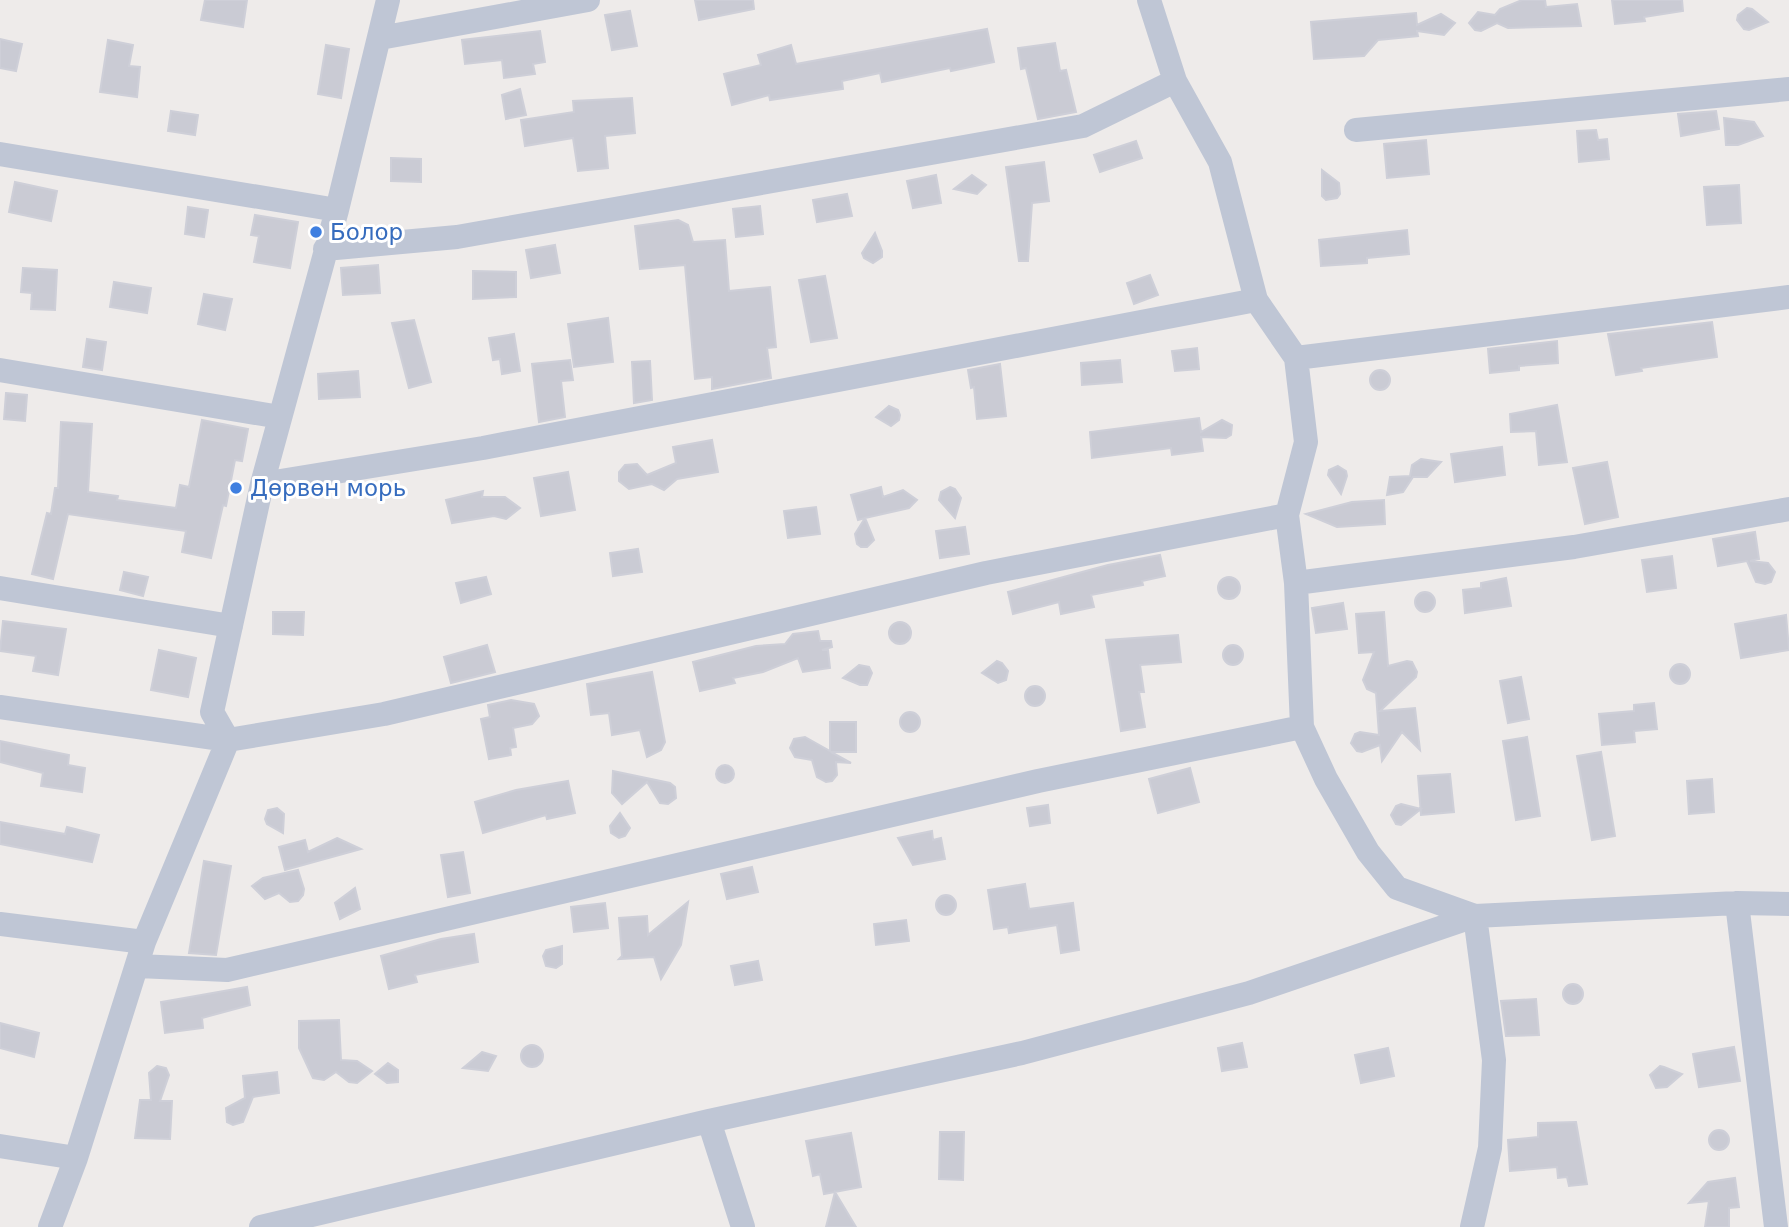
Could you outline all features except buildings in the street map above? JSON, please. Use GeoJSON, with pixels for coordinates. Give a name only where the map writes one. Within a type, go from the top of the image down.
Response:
{"type":"FeatureCollection","features":[{"type":"Feature","properties":{"kind":"street"},"geometry":{"type":"LineString","coordinates":[[228,740],[212,712],[262,484],[337,210],[388,0]]}},
{"type":"Feature","properties":{"kind":"street"},"geometry":{"type":"LineString","coordinates":[[380,37],[588,0]]}},
{"type":"Feature","properties":{"kind":"street"},"geometry":{"type":"LineString","coordinates":[[1149,0],[1175,81],[1220,162],[1256,300],[1296,358],[1306,442],[1287,515],[1296,583],[1302,727],[1326,779],[1368,852],[1397,888],[1475,916]]}},
{"type":"Feature","properties":{"kind":"street"},"geometry":{"type":"LineString","coordinates":[[325,249],[457,236],[1083,126],[1175,81]]}},
{"type":"Feature","properties":{"kind":"street"},"geometry":{"type":"LineString","coordinates":[[1356,130],[1789,89]]}},
{"type":"Feature","properties":{"kind":"street"},"geometry":{"type":"LineString","coordinates":[[0,154],[337,210]]}},
{"type":"Feature","properties":{"kind":"street"},"geometry":{"type":"LineString","coordinates":[[1296,358],[1789,297]]}},
{"type":"Feature","properties":{"kind":"street"},"geometry":{"type":"LineString","coordinates":[[262,484],[484,448],[1256,300]]}},
{"type":"Feature","properties":{"kind":"street"},"geometry":{"type":"LineString","coordinates":[[0,370],[280,417]]}},
{"type":"Feature","properties":{"kind":"street"},"geometry":{"type":"LineString","coordinates":[[1296,583],[1574,547],[1789,509]]}},
{"type":"Feature","properties":{"kind":"street"},"geometry":{"type":"LineString","coordinates":[[0,707],[228,740],[384,714],[986,573],[1287,515]]}},
{"type":"Feature","properties":{"kind":"street"},"geometry":{"type":"LineString","coordinates":[[0,588],[231,626]]}},
{"type":"Feature","properties":{"kind":"street"},"geometry":{"type":"LineString","coordinates":[[138,966],[228,970],[1038,781],[1302,727]]}},
{"type":"Feature","properties":{"kind":"street"},"geometry":{"type":"LineString","coordinates":[[50,1227],[76,1158],[144,942],[228,740]]}},
{"type":"Feature","properties":{"kind":"street"},"geometry":{"type":"LineString","coordinates":[[1737,903],[1776,1227]]}},
{"type":"Feature","properties":{"kind":"street"},"geometry":{"type":"LineString","coordinates":[[261,1227],[709,1121],[1022,1053],[1249,993],[1475,916],[1737,903],[1789,904]]}},
{"type":"Feature","properties":{"kind":"street"},"geometry":{"type":"LineString","coordinates":[[1472,1227],[1490,1148],[1494,1060],[1475,916]]}},
{"type":"Feature","properties":{"kind":"street"},"geometry":{"type":"LineString","coordinates":[[0,924],[144,942]]}},
{"type":"Feature","properties":{"kind":"street"},"geometry":{"type":"LineString","coordinates":[[709,1121],[743,1227]]}},
{"type":"Feature","properties":{"kind":"street"},"geometry":{"type":"LineString","coordinates":[[0,1146],[76,1158]]}},
{"type":"Feature","properties":{"kind":"place","name":"Болор"},"geometry":{"type":"Point","coordinates":[316,232]}},
{"type":"Feature","properties":{"kind":"place","name":"Дөрвөн морь"},"geometry":{"type":"Point","coordinates":[236,488]}}]}
